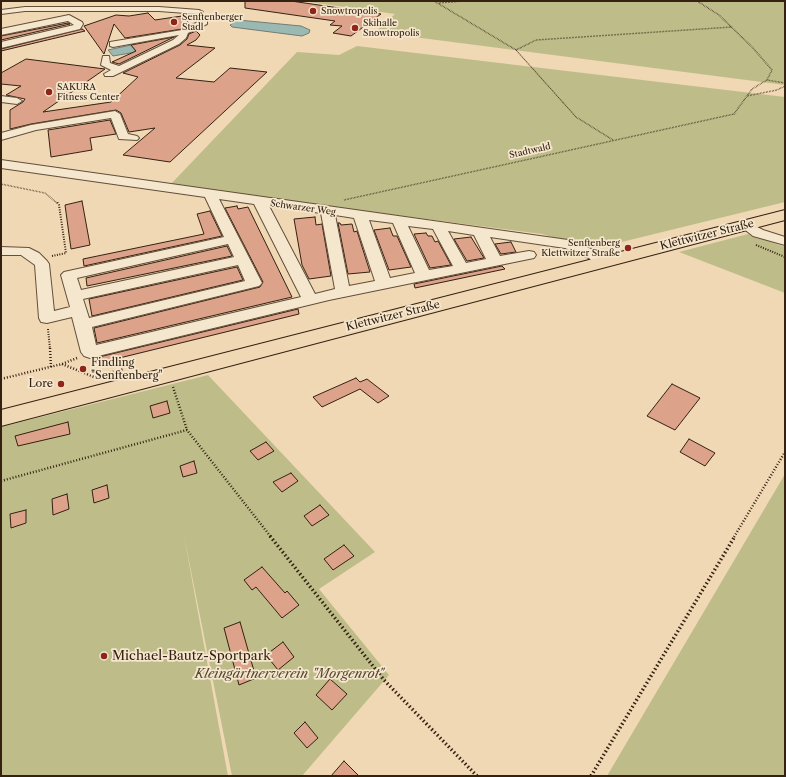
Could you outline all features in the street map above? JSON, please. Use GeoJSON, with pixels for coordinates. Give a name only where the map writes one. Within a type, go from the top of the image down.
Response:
{"type":"FeatureCollection","features":[{"type":"Feature","properties":{"kind":"main road","name":"Klettwitzer Straße"},"geometry":{"type":"LineString","coordinates":[[1,418],[785,215]]}},
{"type":"Feature","properties":{"kind":"street"},"geometry":{"type":"LineString","coordinates":[[1,12],[12,9],[159,9],[199,12]]}},
{"type":"Feature","properties":{"kind":"street"},"geometry":{"type":"LineString","coordinates":[[1,32],[70,18],[79,24],[77,27],[1,44]]}},
{"type":"Feature","properties":{"kind":"street"},"geometry":{"type":"LineString","coordinates":[[113,44],[184,32],[204,22]]}},
{"type":"Feature","properties":{"kind":"street"},"geometry":{"type":"LineString","coordinates":[[109,74],[176,42],[183,36],[184,32]]}},
{"type":"Feature","properties":{"kind":"street"},"geometry":{"type":"LineString","coordinates":[[106,58],[106,65],[118,69]]}},
{"type":"Feature","properties":{"kind":"street"},"geometry":{"type":"LineString","coordinates":[[1,99],[17,101]]}},
{"type":"Feature","properties":{"kind":"street"},"geometry":{"type":"LineString","coordinates":[[1,137],[35,127],[115,114],[123,137],[133,138]]}},
{"type":"Feature","properties":{"kind":"street","name":"Schwarzer Weg"},"geometry":{"type":"LineString","coordinates":[[1,164],[260,202],[568,244],[594,255],[601,262]]}},
{"type":"Feature","properties":{"kind":"street"},"geometry":{"type":"LineString","coordinates":[[80,310],[254,283],[211,195]]}},
{"type":"Feature","properties":{"kind":"street"},"geometry":{"type":"LineString","coordinates":[[260,202],[310,300]]}},
{"type":"Feature","properties":{"kind":"street"},"geometry":{"type":"LineString","coordinates":[[327,211],[343,292]]}},
{"type":"Feature","properties":{"kind":"street"},"geometry":{"type":"LineString","coordinates":[[360,215],[384,284]]}},
{"type":"Feature","properties":{"kind":"street"},"geometry":{"type":"LineString","coordinates":[[399,221],[424,276]]}},
{"type":"Feature","properties":{"kind":"street"},"geometry":{"type":"LineString","coordinates":[[746,225],[758,233],[781,237]]}},
{"type":"Feature","properties":{"kind":"street"},"geometry":{"type":"LineString","coordinates":[[438,226],[462,269]]}},
{"type":"Feature","properties":{"kind":"street"},"geometry":{"type":"LineString","coordinates":[[480,232],[495,262]]}},
{"type":"Feature","properties":{"kind":"street"},"geometry":{"type":"LineString","coordinates":[[233,239],[69,274],[80,310],[90,352],[343,292],[529,255]]}},
{"type":"Feature","properties":{"kind":"street"},"geometry":{"type":"LineString","coordinates":[[1,251],[24,251],[34,256],[42,264],[47,318],[80,310],[243,260]]}},
{"type":"Feature","properties":{"kind":"path"},"geometry":{"type":"LineString","coordinates":[[434,1],[516,50],[576,117],[614,140]]}},
{"type":"Feature","properties":{"kind":"path"},"geometry":{"type":"LineString","coordinates":[[439,3],[463,1]]}},
{"type":"Feature","properties":{"kind":"path"},"geometry":{"type":"LineString","coordinates":[[697,1],[719,15],[753,48],[772,70],[767,80],[785,83]]}},
{"type":"Feature","properties":{"kind":"path"},"geometry":{"type":"LineString","coordinates":[[516,50],[536,40],[732,27]]}},
{"type":"Feature","properties":{"kind":"path","name":"Stadtwald"},"geometry":{"type":"LineString","coordinates":[[339,201],[734,114],[752,89],[767,80]]}},
{"type":"Feature","properties":{"kind":"path"},"geometry":{"type":"LineString","coordinates":[[746,96],[777,90],[785,86]]}},
{"type":"Feature","properties":{"kind":"path"},"geometry":{"type":"LineString","coordinates":[[1,184],[51,196],[59,205],[66,253],[38,260]]}},
{"type":"Feature","properties":{"kind":"path"},"geometry":{"type":"LineString","coordinates":[[47,318],[51,367]]}},
{"type":"Feature","properties":{"kind":"path"},"geometry":{"type":"LineString","coordinates":[[1,379],[62,364]]}},
{"type":"Feature","properties":{"kind":"path"},"geometry":{"type":"LineString","coordinates":[[168,374],[187,430],[384,680],[477,776]]}},
{"type":"Feature","properties":{"kind":"path"},"geometry":{"type":"LineString","coordinates":[[1,482],[187,430]]}},
{"type":"Feature","properties":{"kind":"path"},"geometry":{"type":"LineString","coordinates":[[591,776],[785,452]]}},
{"type":"Feature","properties":{"kind":"green space"},"geometry":{"type":"Polygon","coordinates":[[[302,1],[785,1],[785,85],[375,32],[395,14],[302,1]]]}},
{"type":"Feature","properties":{"kind":"green space"},"geometry":{"type":"Polygon","coordinates":[[[357,46],[785,97],[785,202],[593,249],[542,234],[169,186],[297,52],[339,55],[357,46]]]}},
{"type":"Feature","properties":{"kind":"green space"},"geometry":{"type":"Polygon","coordinates":[[[748,234],[785,247],[785,293],[679,252],[748,234]]]}},
{"type":"Feature","properties":{"kind":"green space","name":"Kleingärtnerverein \"Morgenrot\""},"geometry":{"type":"Polygon","coordinates":[[[208,375],[375,552],[319,589],[389,675],[302,776],[232,776],[184,536],[228,776],[1,776],[1,427],[208,375]]]}},
{"type":"Feature","properties":{"kind":"green space"},"geometry":{"type":"Polygon","coordinates":[[[785,474],[785,776],[607,776],[785,474]]]}},
{"type":"Feature","properties":{"kind":"water"},"geometry":{"type":"Polygon","coordinates":[[[238,20],[301,26],[310,30],[309,33],[302,36],[232,27],[230,25],[238,20]]]}},
{"type":"Feature","properties":{"kind":"water"},"geometry":{"type":"Polygon","coordinates":[[[131,45],[136,52],[113,56],[108,50],[131,45]]]}},
{"type":"Feature","properties":{"kind":"building","name":"Snowtropolis"},"geometry":{"type":"Polygon","coordinates":[[[245,1],[291,1],[381,14],[351,36],[333,33],[342,26],[330,25],[335,21],[245,8],[245,1]]]}},
{"type":"Feature","properties":{"kind":"building"},"geometry":{"type":"Polygon","coordinates":[[[148,13],[155,20],[182,16],[190,24],[182,29],[125,38],[114,24],[104,54],[84,26],[116,15],[129,16],[148,13]]]}},
{"type":"Feature","properties":{"kind":"building"},"geometry":{"type":"Polygon","coordinates":[[[68,23],[70,24],[1,40],[1,36],[68,23]]]}},
{"type":"Feature","properties":{"kind":"building"},"geometry":{"type":"Polygon","coordinates":[[[82,29],[85,31],[1,51],[1,49],[82,29]]]}},
{"type":"Feature","properties":{"kind":"building"},"geometry":{"type":"Polygon","coordinates":[[[196,31],[200,35],[196,40],[187,45],[215,48],[176,78],[214,82],[230,68],[267,72],[170,162],[123,155],[155,128],[129,132],[121,113],[116,110],[31,124],[10,129],[10,110],[23,102],[25,99],[6,95],[21,86],[1,84],[1,73],[26,59],[105,69],[43,112],[111,102],[138,77],[123,73],[180,45],[187,39],[189,34],[196,31]]]}},
{"type":"Feature","properties":{"kind":"building"},"geometry":{"type":"Polygon","coordinates":[[[174,37],[119,64],[112,62],[136,51],[131,45],[174,37]]]}},
{"type":"Feature","properties":{"kind":"building"},"geometry":{"type":"Polygon","coordinates":[[[110,120],[116,134],[90,138],[92,150],[51,157],[48,130],[110,120]]]}},
{"type":"Feature","properties":{"kind":"building"},"geometry":{"type":"Polygon","coordinates":[[[82,201],[90,245],[71,249],[65,205],[82,201]]]}},
{"type":"Feature","properties":{"kind":"building"},"geometry":{"type":"Polygon","coordinates":[[[237,206],[238,209],[248,207],[292,297],[97,343],[94,328],[260,287],[263,282],[225,208],[237,206]]]}},
{"type":"Feature","properties":{"kind":"building"},"geometry":{"type":"Polygon","coordinates":[[[210,211],[222,236],[84,266],[83,259],[204,234],[197,214],[210,211]]]}},
{"type":"Feature","properties":{"kind":"building"},"geometry":{"type":"Polygon","coordinates":[[[315,217],[316,225],[322,224],[331,276],[309,279],[302,265],[294,219],[315,217]]]}},
{"type":"Feature","properties":{"kind":"building"},"geometry":{"type":"Polygon","coordinates":[[[338,223],[341,225],[352,224],[354,232],[357,231],[370,272],[348,274],[338,223]]]}},
{"type":"Feature","properties":{"kind":"building"},"geometry":{"type":"Polygon","coordinates":[[[390,228],[393,236],[397,236],[411,267],[389,270],[374,230],[390,228]]]}},
{"type":"Feature","properties":{"kind":"building"},"geometry":{"type":"Polygon","coordinates":[[[426,233],[428,236],[432,236],[435,242],[438,241],[451,265],[430,268],[414,234],[426,233]]]}},
{"type":"Feature","properties":{"kind":"building"},"geometry":{"type":"Polygon","coordinates":[[[471,237],[484,258],[467,261],[454,239],[471,237]]]}},
{"type":"Feature","properties":{"kind":"building"},"geometry":{"type":"Polygon","coordinates":[[[511,242],[516,252],[501,254],[495,244],[511,242]]]}},
{"type":"Feature","properties":{"kind":"building"},"geometry":{"type":"Polygon","coordinates":[[[227,246],[232,256],[87,286],[86,278],[227,246]]]}},
{"type":"Feature","properties":{"kind":"building"},"geometry":{"type":"Polygon","coordinates":[[[502,266],[505,269],[415,288],[414,284],[502,266]]]}},
{"type":"Feature","properties":{"kind":"building"},"geometry":{"type":"Polygon","coordinates":[[[237,267],[243,280],[92,316],[89,299],[237,267]]]}},
{"type":"Feature","properties":{"kind":"building"},"geometry":{"type":"Polygon","coordinates":[[[298,309],[299,314],[99,363],[99,357],[298,309]]]}},
{"type":"Feature","properties":{"kind":"building"},"geometry":{"type":"Polygon","coordinates":[[[356,378],[360,382],[367,379],[389,396],[378,403],[360,389],[322,407],[313,397],[356,378]]]}},
{"type":"Feature","properties":{"kind":"building"},"geometry":{"type":"Polygon","coordinates":[[[672,384],[700,398],[675,430],[647,416],[672,384]]]}},
{"type":"Feature","properties":{"kind":"building"},"geometry":{"type":"Polygon","coordinates":[[[167,401],[170,413],[153,418],[150,406],[167,401]]]}},
{"type":"Feature","properties":{"kind":"building"},"geometry":{"type":"Polygon","coordinates":[[[68,422],[70,434],[18,446],[15,436],[68,422]]]}},
{"type":"Feature","properties":{"kind":"building"},"geometry":{"type":"Polygon","coordinates":[[[689,439],[715,453],[705,466],[680,452],[689,439]]]}},
{"type":"Feature","properties":{"kind":"building"},"geometry":{"type":"Polygon","coordinates":[[[266,442],[274,451],[258,460],[250,451],[266,442]]]}},
{"type":"Feature","properties":{"kind":"building"},"geometry":{"type":"Polygon","coordinates":[[[194,461],[197,473],[183,477],[180,466],[194,461]]]}},
{"type":"Feature","properties":{"kind":"building"},"geometry":{"type":"Polygon","coordinates":[[[291,473],[298,481],[282,492],[273,482],[291,473]]]}},
{"type":"Feature","properties":{"kind":"building"},"geometry":{"type":"Polygon","coordinates":[[[107,485],[109,498],[94,503],[92,490],[107,485]]]}},
{"type":"Feature","properties":{"kind":"building"},"geometry":{"type":"Polygon","coordinates":[[[67,494],[69,509],[53,515],[52,499],[67,494]]]}},
{"type":"Feature","properties":{"kind":"building"},"geometry":{"type":"Polygon","coordinates":[[[320,505],[329,515],[312,526],[304,516],[320,505]]]}},
{"type":"Feature","properties":{"kind":"building"},"geometry":{"type":"Polygon","coordinates":[[[26,510],[26,523],[11,528],[10,514],[26,510]]]}},
{"type":"Feature","properties":{"kind":"building"},"geometry":{"type":"Polygon","coordinates":[[[344,545],[354,556],[333,570],[324,559],[344,545]]]}},
{"type":"Feature","properties":{"kind":"building"},"geometry":{"type":"Polygon","coordinates":[[[262,567],[285,593],[287,591],[299,605],[282,618],[256,587],[252,590],[244,580],[262,567]]]}},
{"type":"Feature","properties":{"kind":"building"},"geometry":{"type":"Polygon","coordinates":[[[240,622],[256,678],[239,685],[224,628],[240,622]]]}},
{"type":"Feature","properties":{"kind":"building"},"geometry":{"type":"Polygon","coordinates":[[[283,642],[294,657],[278,670],[266,655],[283,642]]]}},
{"type":"Feature","properties":{"kind":"building"},"geometry":{"type":"Polygon","coordinates":[[[330,679],[347,694],[332,710],[316,695],[330,679]]]}},
{"type":"Feature","properties":{"kind":"building"},"geometry":{"type":"Polygon","coordinates":[[[305,722],[318,738],[307,748],[294,733],[305,722]]]}},
{"type":"Feature","properties":{"kind":"building"},"geometry":{"type":"Polygon","coordinates":[[[344,761],[359,776],[331,776],[344,761]]]}},
{"type":"Feature","properties":{"kind":"place","name":"Snowtropolis"},"geometry":{"type":"Point","coordinates":[313,11]}},
{"type":"Feature","properties":{"kind":"place","name":"Senftenberger Stadl"},"geometry":{"type":"Point","coordinates":[174,22]}},
{"type":"Feature","properties":{"kind":"place","name":"Skihalle Snowtropolis"},"geometry":{"type":"Point","coordinates":[355,28]}},
{"type":"Feature","properties":{"kind":"place","name":"SAKURA Fitness Center"},"geometry":{"type":"Point","coordinates":[49,92]}},
{"type":"Feature","properties":{"kind":"place","name":"Senftenberg Klettwitzer Straße"},"geometry":{"type":"Point","coordinates":[628,248]}},
{"type":"Feature","properties":{"kind":"place","name":"Findling \"Senftenberg\""},"geometry":{"type":"Point","coordinates":[83,369]}},
{"type":"Feature","properties":{"kind":"place","name":"Lore"},"geometry":{"type":"Point","coordinates":[61,384]}},
{"type":"Feature","properties":{"kind":"place","name":"Michael-Bautz-Sportpark"},"geometry":{"type":"Point","coordinates":[104,656]}}]}
